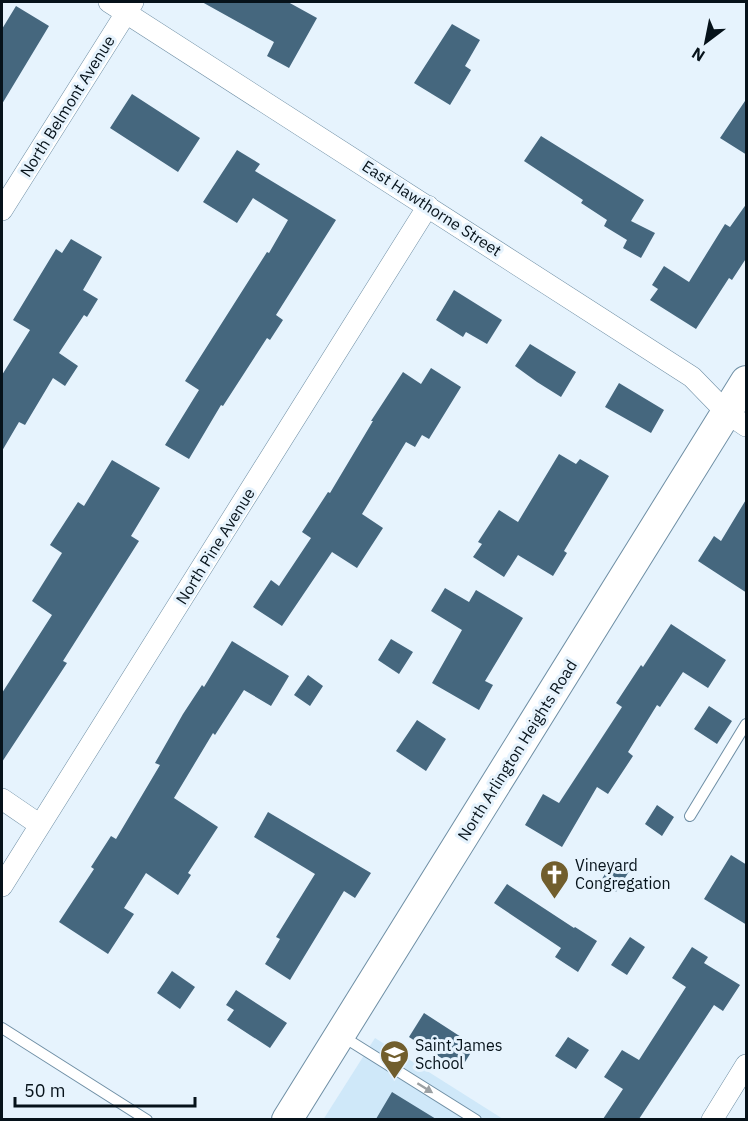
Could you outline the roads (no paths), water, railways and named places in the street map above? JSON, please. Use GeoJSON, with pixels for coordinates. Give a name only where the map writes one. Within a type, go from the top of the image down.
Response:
{"type":"FeatureCollection","features":[{"type":"Feature","properties":{"kind":"main road","name":"North Arlington Heights Road"},"geometry":{"type":"LineString","coordinates":[[287,1119],[737,419],[747,381]]}},
{"type":"Feature","properties":{"kind":"street","name":"East Hawthorne Street"},"geometry":{"type":"LineString","coordinates":[[123,5],[692,377],[737,419]]}},
{"type":"Feature","properties":{"kind":"street","name":"North Belmont Avenue"},"geometry":{"type":"LineString","coordinates":[[2,210],[123,5]]}},
{"type":"Feature","properties":{"kind":"street","name":"North Pine Avenue"},"geometry":{"type":"LineString","coordinates":[[2,886],[428,206]]}},
{"type":"Feature","properties":{"kind":"street"},"geometry":{"type":"LineString","coordinates":[[2,800],[40,825]]}},
{"type":"Feature","properties":{"kind":"street"},"geometry":{"type":"LineString","coordinates":[[712,1119],[747,1065]]}},
{"type":"Feature","properties":{"kind":"lane"},"geometry":{"type":"LineString","coordinates":[[690,816],[747,724]]}},
{"type":"Feature","properties":{"kind":"lane"},"geometry":{"type":"LineString","coordinates":[[2,1028],[147,1119]]}},
{"type":"Feature","properties":{"kind":"lane"},"geometry":{"type":"LineString","coordinates":[[340,1034],[476,1119]]}},
{"type":"Feature","properties":{"kind":"place","name":"Vineyard Congregation"},"geometry":{"type":"Point","coordinates":[554,900]}},
{"type":"Feature","properties":{"kind":"place","name":"Saint James School"},"geometry":{"type":"Point","coordinates":[394,1080]}}]}
